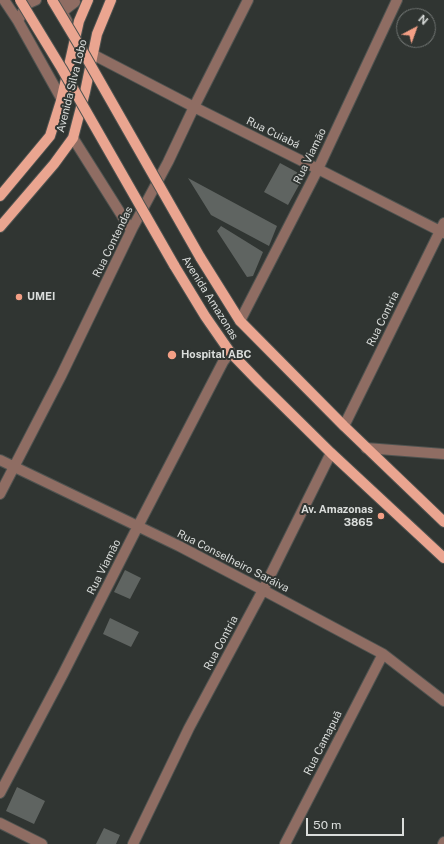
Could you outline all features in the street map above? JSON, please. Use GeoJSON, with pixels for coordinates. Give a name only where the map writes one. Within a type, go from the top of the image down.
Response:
{"type":"FeatureCollection","features":[{"type":"Feature","properties":{"kind":"main road","name":"Avenida Amazonas"},"geometry":{"type":"LineString","coordinates":[[20,0],[62,69],[174,265],[205,316],[230,352],[331,453],[444,558]]}},
{"type":"Feature","properties":{"kind":"main road","name":"Avenida Amazonas"},"geometry":{"type":"LineString","coordinates":[[52,0],[200,257],[240,321],[366,448],[444,522]]}},
{"type":"Feature","properties":{"kind":"main road","name":"Avenida Silva Lobo"},"geometry":{"type":"LineString","coordinates":[[2,190],[50,136],[61,98],[79,21],[88,0]]}},
{"type":"Feature","properties":{"kind":"main road","name":"Avenida Silva Lobo"},"geometry":{"type":"LineString","coordinates":[[0,227],[54,164],[73,138],[85,92],[97,34],[111,0]]}},
{"type":"Feature","properties":{"kind":"street"},"geometry":{"type":"LineString","coordinates":[[4,0],[18,21],[61,98]]}},
{"type":"Feature","properties":{"kind":"street"},"geometry":{"type":"LineString","coordinates":[[18,21],[28,4],[36,0]]}},
{"type":"Feature","properties":{"kind":"street"},"geometry":{"type":"LineString","coordinates":[[58,0],[75,2],[62,12],[68,25],[74,27],[79,21]]}},
{"type":"Feature","properties":{"kind":"street","name":"Rua Contendas"},"geometry":{"type":"LineString","coordinates":[[0,494],[64,369],[131,230],[167,165],[194,107],[248,0]]}},
{"type":"Feature","properties":{"kind":"street","name":"Rua Viamão"},"geometry":{"type":"LineString","coordinates":[[240,321],[318,169],[397,0]]}},
{"type":"Feature","properties":{"kind":"street","name":"Rua Cuiabá"},"geometry":{"type":"LineString","coordinates":[[92,54],[318,169],[443,229]]}},
{"type":"Feature","properties":{"kind":"street"},"geometry":{"type":"LineString","coordinates":[[73,138],[131,230]]}},
{"type":"Feature","properties":{"kind":"street","name":"Rua Contria"},"geometry":{"type":"LineString","coordinates":[[344,426],[443,229]]}},
{"type":"Feature","properties":{"kind":"street","name":"Rua Viamão"},"geometry":{"type":"LineString","coordinates":[[0,793],[64,674],[138,526],[230,352]]}},
{"type":"Feature","properties":{"kind":"street"},"geometry":{"type":"LineString","coordinates":[[366,448],[444,454]]}},
{"type":"Feature","properties":{"kind":"street","name":"Rua Contria"},"geometry":{"type":"LineString","coordinates":[[133,844],[189,728],[263,590],[331,453]]}},
{"type":"Feature","properties":{"kind":"street","name":"Rua Conselheiro Saráiva"},"geometry":{"type":"LineString","coordinates":[[0,460],[138,526],[383,654],[444,701]]}},
{"type":"Feature","properties":{"kind":"street","name":"Rua Camapuã"},"geometry":{"type":"LineString","coordinates":[[285,844],[383,654]]}},
{"type":"Feature","properties":{"kind":"street"},"geometry":{"type":"LineString","coordinates":[[0,823],[42,844]]}},
{"type":"Feature","properties":{"kind":"building"},"geometry":{"type":"Polygon","coordinates":[[[280,163],[304,176],[288,205],[264,192],[280,163]]]}},
{"type":"Feature","properties":{"kind":"building"},"geometry":{"type":"Polygon","coordinates":[[[188,178],[277,226],[269,246],[211,215],[188,178]]]}},
{"type":"Feature","properties":{"kind":"building"},"geometry":{"type":"Polygon","coordinates":[[[221,226],[263,252],[253,276],[247,277],[217,231],[221,226]]]}},
{"type":"Feature","properties":{"kind":"building"},"geometry":{"type":"Polygon","coordinates":[[[125,570],[141,578],[130,599],[114,592],[125,570]]]}},
{"type":"Feature","properties":{"kind":"building"},"geometry":{"type":"Polygon","coordinates":[[[110,618],[139,632],[131,647],[103,634],[110,618]]]}},
{"type":"Feature","properties":{"kind":"building"},"geometry":{"type":"Polygon","coordinates":[[[17,787],[45,801],[34,824],[6,811],[17,787]]]}},
{"type":"Feature","properties":{"kind":"building"},"geometry":{"type":"Polygon","coordinates":[[[104,828],[120,835],[116,844],[96,844],[104,828]]]}},
{"type":"Feature","properties":{"kind":"place","name":"UMEI"},"geometry":{"type":"Point","coordinates":[19,297]}},
{"type":"Feature","properties":{"kind":"place","name":"Hospital ABC"},"geometry":{"type":"Point","coordinates":[172,355]}},
{"type":"Feature","properties":{"kind":"place","name":"Av. Amazonas 3865"},"geometry":{"type":"Point","coordinates":[381,516]}}]}
